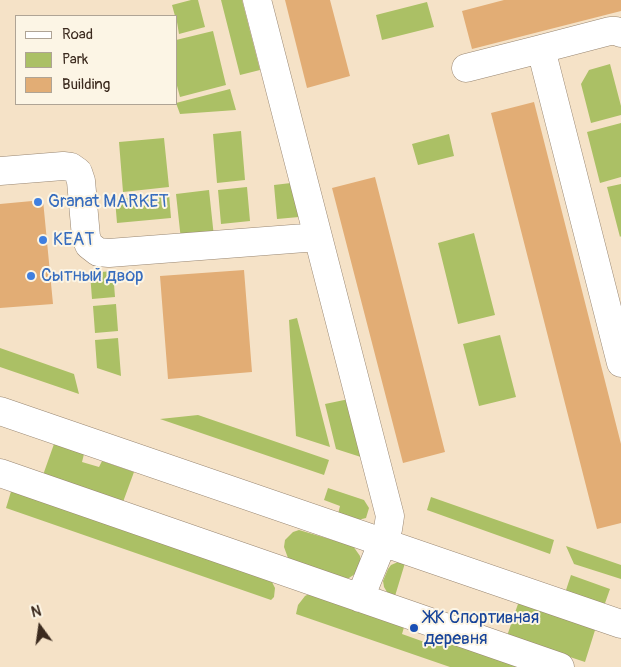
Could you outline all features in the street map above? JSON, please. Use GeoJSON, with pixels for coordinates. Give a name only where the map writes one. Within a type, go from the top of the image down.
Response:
{"type":"FeatureCollection","features":[{"type":"Feature","properties":{"kind":"street"},"geometry":{"type":"LineString","coordinates":[[258,0],[390,516],[383,543],[360,598]]}},
{"type":"Feature","properties":{"kind":"street"},"geometry":{"type":"LineString","coordinates":[[466,68],[610,31],[616,30],[621,33]]}},
{"type":"Feature","properties":{"kind":"street"},"geometry":{"type":"LineString","coordinates":[[541,49],[621,362]]}},
{"type":"Feature","properties":{"kind":"street"},"geometry":{"type":"LineString","coordinates":[[0,171],[62,166],[71,167],[78,172],[81,181],[86,237],[89,245],[98,252],[109,253],[318,237]]}},
{"type":"Feature","properties":{"kind":"street"},"geometry":{"type":"LineString","coordinates":[[0,411],[621,624]]}},
{"type":"Feature","properties":{"kind":"street"},"geometry":{"type":"LineString","coordinates":[[0,472],[560,667]]}},
{"type":"Feature","properties":{"kind":"green space"},"geometry":{"type":"Polygon","coordinates":[[[198,0],[205,27],[179,34],[178,15],[175,15],[172,5],[198,0]]]}},
{"type":"Feature","properties":{"kind":"green space"},"geometry":{"type":"Polygon","coordinates":[[[221,0],[242,0],[260,70],[240,75],[221,0]]]}},
{"type":"Feature","properties":{"kind":"green space"},"geometry":{"type":"Polygon","coordinates":[[[427,2],[434,27],[382,40],[376,15],[427,2]]]}},
{"type":"Feature","properties":{"kind":"green space"},"geometry":{"type":"Polygon","coordinates":[[[213,31],[226,85],[180,97],[178,90],[178,40],[213,31]]]}},
{"type":"Feature","properties":{"kind":"green space"},"geometry":{"type":"Polygon","coordinates":[[[610,64],[621,106],[621,115],[591,123],[581,84],[589,70],[610,64]]]}},
{"type":"Feature","properties":{"kind":"green space"},"geometry":{"type":"Polygon","coordinates":[[[230,89],[236,110],[180,114],[177,105],[178,102],[230,89]]]}},
{"type":"Feature","properties":{"kind":"green space"},"geometry":{"type":"Polygon","coordinates":[[[621,123],[621,177],[600,183],[587,132],[621,123]]]}},
{"type":"Feature","properties":{"kind":"green space"},"geometry":{"type":"Polygon","coordinates":[[[241,131],[245,180],[217,183],[213,134],[241,131]]]}},
{"type":"Feature","properties":{"kind":"green space"},"geometry":{"type":"Polygon","coordinates":[[[449,134],[454,156],[418,165],[412,144],[449,134]]]}},
{"type":"Feature","properties":{"kind":"green space"},"geometry":{"type":"Polygon","coordinates":[[[164,138],[169,187],[123,192],[119,142],[164,138]]]}},
{"type":"Feature","properties":{"kind":"green space"},"geometry":{"type":"Polygon","coordinates":[[[291,183],[299,217],[277,219],[274,185],[291,183]]]}},
{"type":"Feature","properties":{"kind":"green space"},"geometry":{"type":"Polygon","coordinates":[[[621,184],[621,236],[620,237],[607,187],[621,184]]]}},
{"type":"Feature","properties":{"kind":"green space"},"geometry":{"type":"Polygon","coordinates":[[[247,187],[250,221],[221,224],[218,190],[247,187]]]}},
{"type":"Feature","properties":{"kind":"green space"},"geometry":{"type":"Polygon","coordinates":[[[209,190],[214,237],[181,240],[176,194],[209,190]]]}},
{"type":"Feature","properties":{"kind":"green space"},"geometry":{"type":"Polygon","coordinates":[[[169,194],[171,218],[117,223],[115,199],[169,194]]]}},
{"type":"Feature","properties":{"kind":"green space"},"geometry":{"type":"Polygon","coordinates":[[[474,233],[495,315],[458,324],[438,243],[474,233]]]}},
{"type":"Feature","properties":{"kind":"green space"},"geometry":{"type":"Polygon","coordinates":[[[113,271],[115,297],[92,299],[90,273],[113,271]]]}},
{"type":"Feature","properties":{"kind":"green space"},"geometry":{"type":"Polygon","coordinates":[[[116,304],[118,331],[95,333],[93,306],[116,304]]]}},
{"type":"Feature","properties":{"kind":"green space"},"geometry":{"type":"Polygon","coordinates":[[[297,318],[330,447],[296,436],[289,320],[297,318]]]}},
{"type":"Feature","properties":{"kind":"green space"},"geometry":{"type":"Polygon","coordinates":[[[500,335],[516,397],[479,406],[463,344],[500,335]]]}},
{"type":"Feature","properties":{"kind":"green space"},"geometry":{"type":"Polygon","coordinates":[[[118,338],[121,376],[97,368],[95,340],[118,338]]]}},
{"type":"Feature","properties":{"kind":"green space"},"geometry":{"type":"Polygon","coordinates":[[[0,348],[74,374],[79,394],[0,367],[0,348]]]}},
{"type":"Feature","properties":{"kind":"green space"},"geometry":{"type":"Polygon","coordinates":[[[349,399],[364,458],[336,449],[325,404],[349,399]]]}},
{"type":"Feature","properties":{"kind":"green space"},"geometry":{"type":"Polygon","coordinates":[[[198,415],[329,460],[324,475],[160,419],[198,415]]]}},
{"type":"Feature","properties":{"kind":"green space"},"geometry":{"type":"Polygon","coordinates":[[[54,444],[84,454],[82,462],[99,467],[102,461],[134,472],[123,502],[43,475],[54,444]]]}},
{"type":"Feature","properties":{"kind":"green space"},"geometry":{"type":"Polygon","coordinates":[[[13,485],[270,578],[275,588],[274,597],[271,600],[6,508],[13,485]]]}},
{"type":"Feature","properties":{"kind":"green space"},"geometry":{"type":"Polygon","coordinates":[[[328,488],[364,500],[369,508],[366,518],[358,520],[338,514],[340,506],[324,500],[328,488]]]}},
{"type":"Feature","properties":{"kind":"green space"},"geometry":{"type":"Polygon","coordinates":[[[431,497],[554,540],[550,554],[427,510],[431,497]]]}},
{"type":"Feature","properties":{"kind":"green space"},"geometry":{"type":"Polygon","coordinates":[[[299,530],[353,546],[360,556],[361,562],[355,574],[349,578],[342,578],[288,558],[284,547],[285,540],[293,532],[299,530]]]}},
{"type":"Feature","properties":{"kind":"green space"},"geometry":{"type":"Polygon","coordinates":[[[566,546],[621,565],[621,579],[574,564],[566,546]]]}},
{"type":"Feature","properties":{"kind":"green space"},"geometry":{"type":"Polygon","coordinates":[[[398,562],[405,563],[395,596],[387,592],[383,581],[391,565],[398,562]]]}},
{"type":"Feature","properties":{"kind":"green space"},"geometry":{"type":"Polygon","coordinates":[[[571,575],[610,589],[604,606],[565,593],[571,575]]]}},
{"type":"Feature","properties":{"kind":"green space"},"geometry":{"type":"Polygon","coordinates":[[[309,594],[405,624],[402,634],[430,644],[434,634],[528,667],[450,667],[296,614],[298,605],[309,594]]]}},
{"type":"Feature","properties":{"kind":"green space"},"geometry":{"type":"Polygon","coordinates":[[[519,601],[596,627],[585,662],[507,636],[519,601]]]}},
{"type":"Feature","properties":{"kind":"building"},"geometry":{"type":"Polygon","coordinates":[[[285,0],[330,0],[350,76],[307,88],[285,0]]]}},
{"type":"Feature","properties":{"kind":"building"},"geometry":{"type":"Polygon","coordinates":[[[504,0],[621,0],[621,11],[472,49],[462,11],[504,0]]]}},
{"type":"Feature","properties":{"kind":"building"},"geometry":{"type":"Polygon","coordinates":[[[534,102],[621,444],[621,523],[597,529],[491,113],[534,102]]]}},
{"type":"Feature","properties":{"kind":"building"},"geometry":{"type":"Polygon","coordinates":[[[375,177],[445,452],[403,463],[332,188],[375,177]]]}},
{"type":"Feature","properties":{"kind":"building"},"geometry":{"type":"Polygon","coordinates":[[[43,200],[53,304],[0,308],[0,204],[43,200]]]}},
{"type":"Feature","properties":{"kind":"building"},"geometry":{"type":"Polygon","coordinates":[[[244,270],[252,372],[168,379],[160,276],[244,270]]]}},
{"type":"Feature","properties":{"kind":"place","name":"Granat MARKET"},"geometry":{"type":"Point","coordinates":[38,202]}},
{"type":"Feature","properties":{"kind":"place","name":"КЕАТ"},"geometry":{"type":"Point","coordinates":[43,240]}},
{"type":"Feature","properties":{"kind":"place","name":"Сытный двор"},"geometry":{"type":"Point","coordinates":[31,276]}},
{"type":"Feature","properties":{"kind":"place","name":"ЖК Спортивная деревня"},"geometry":{"type":"Point","coordinates":[414,628]}}]}
